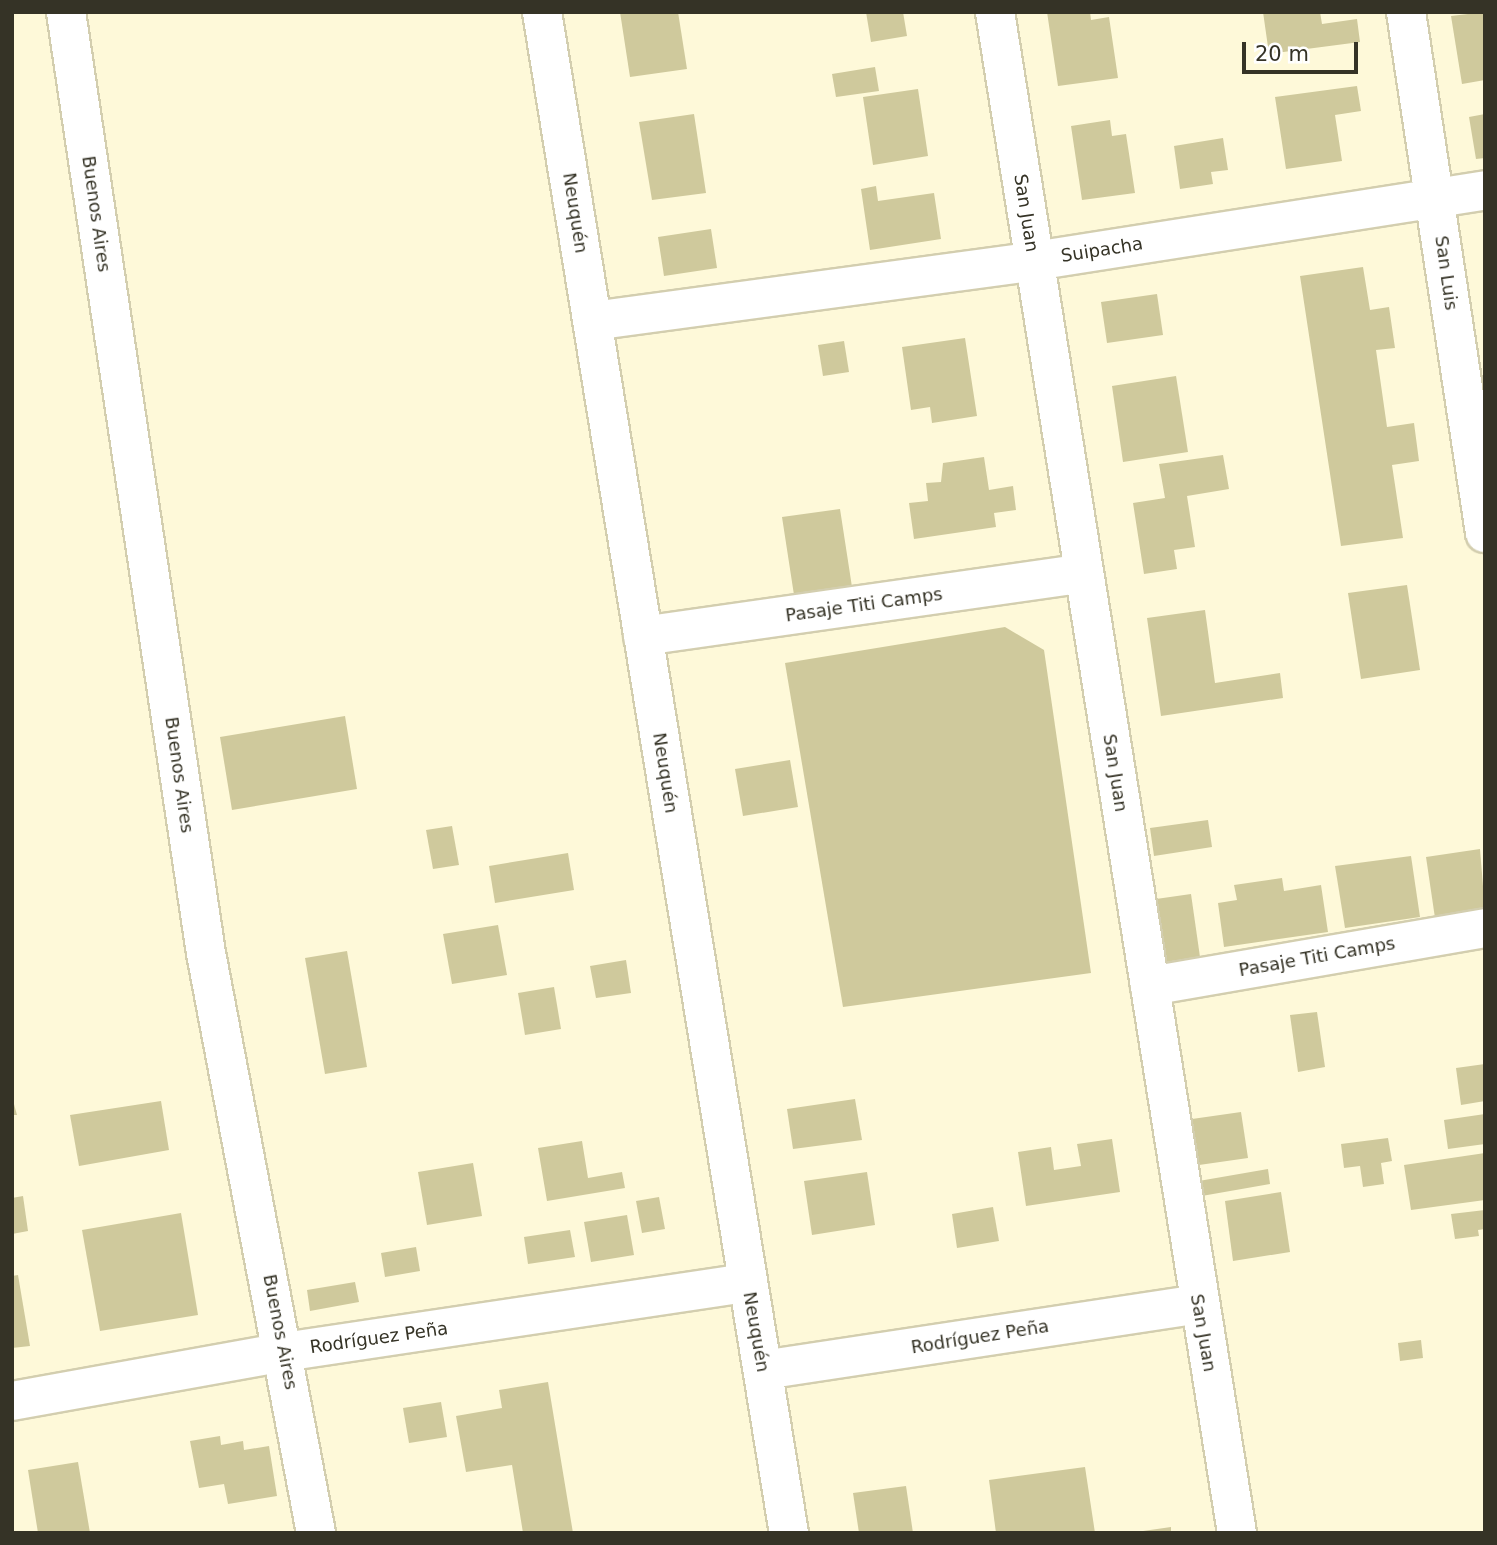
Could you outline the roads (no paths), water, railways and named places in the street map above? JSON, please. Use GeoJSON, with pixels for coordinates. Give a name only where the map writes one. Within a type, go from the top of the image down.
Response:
{"type":"FeatureCollection","features":[{"type":"Feature","properties":{"kind":"street","name":"Buenos Aires"},"geometry":{"type":"LineString","coordinates":[[66,12],[206,953],[285,1352],[316,1533]]}},
{"type":"Feature","properties":{"kind":"street","name":"Neuquén"},"geometry":{"type":"LineString","coordinates":[[542,12],[789,1533]]}},
{"type":"Feature","properties":{"kind":"street","name":"San Juan"},"geometry":{"type":"LineString","coordinates":[[995,12],[1198,1304],[1237,1533]]}},
{"type":"Feature","properties":{"kind":"street","name":"San Luis"},"geometry":{"type":"LineString","coordinates":[[1406,12],[1485,533]]}},
{"type":"Feature","properties":{"kind":"street","name":"Suipacha"},"geometry":{"type":"LineString","coordinates":[[593,321],[1034,261],[1485,190]]}},
{"type":"Feature","properties":{"kind":"street","name":"Pasaje Titi Camps"},"geometry":{"type":"LineString","coordinates":[[643,636],[1084,573]]}},
{"type":"Feature","properties":{"kind":"street","name":"Pasaje Titi Camps"},"geometry":{"type":"LineString","coordinates":[[1150,986],[1485,928]]}},
{"type":"Feature","properties":{"kind":"street","name":"Rodríguez Peña"},"geometry":{"type":"LineString","coordinates":[[12,1401],[285,1352],[747,1283]]}},
{"type":"Feature","properties":{"kind":"street","name":"Rodríguez Peña"},"geometry":{"type":"LineString","coordinates":[[763,1370],[1198,1304]]}}]}
